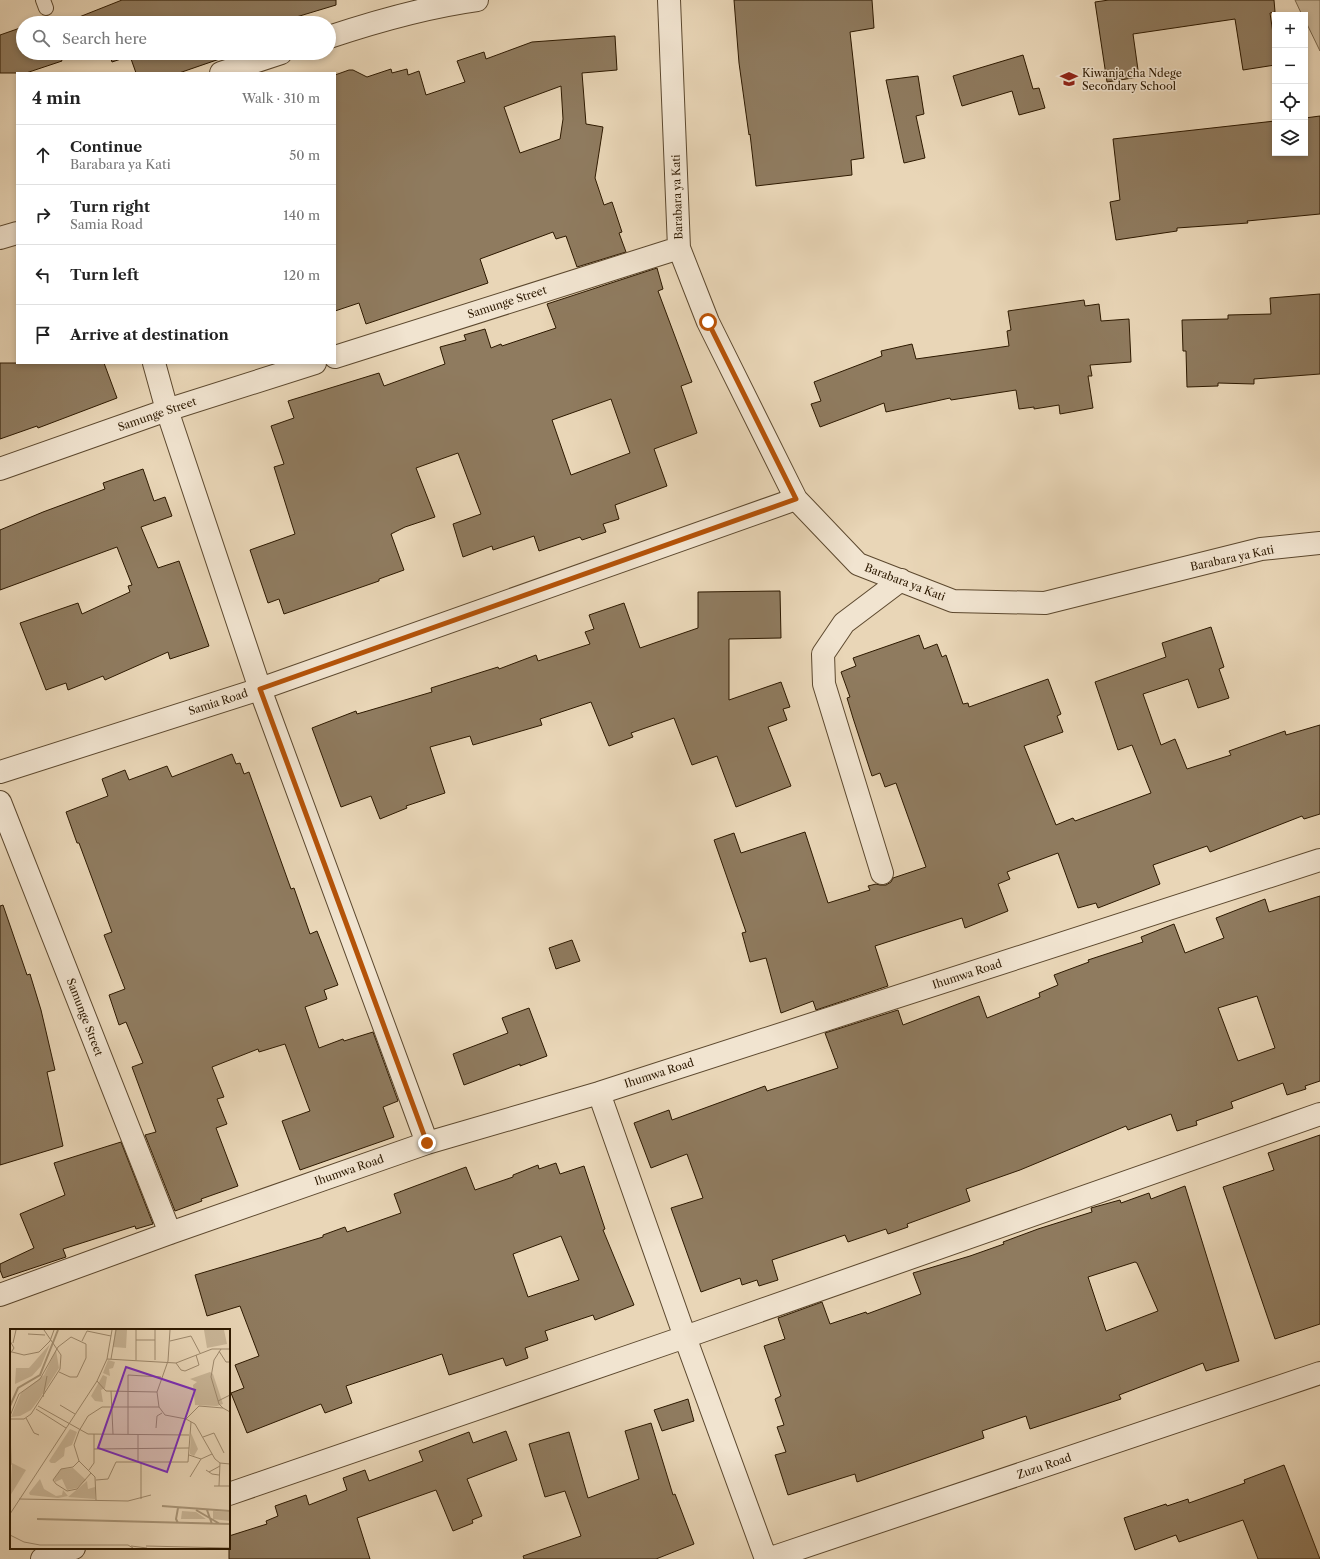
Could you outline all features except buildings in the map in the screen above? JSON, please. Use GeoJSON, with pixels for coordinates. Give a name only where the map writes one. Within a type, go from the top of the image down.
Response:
{"type":"FeatureCollection","features":[{"type":"Feature","properties":{"kind":"street"},"geometry":{"type":"LineString","coordinates":[[336,35],[375,22],[455,3],[477,0]]}},
{"type":"Feature","properties":{"kind":"street","name":"Barabara ya Kati"},"geometry":{"type":"LineString","coordinates":[[669,0],[679,248],[708,322],[796,499],[858,564],[953,601],[1045,603],[1261,549],[1320,544]]}},
{"type":"Feature","properties":{"kind":"street"},"geometry":{"type":"LineString","coordinates":[[224,72],[260,60]]}},
{"type":"Feature","properties":{"kind":"street"},"geometry":{"type":"LineString","coordinates":[[0,238],[16,233]]}},
{"type":"Feature","properties":{"kind":"street","name":"Samunge Street"},"geometry":{"type":"LineString","coordinates":[[336,357],[679,248]]}},
{"type":"Feature","properties":{"kind":"street"},"geometry":{"type":"LineString","coordinates":[[154,364],[167,410],[260,689],[427,1143]]}},
{"type":"Feature","properties":{"kind":"street","name":"Samunge Street"},"geometry":{"type":"LineString","coordinates":[[0,469],[167,410],[312,364]]}},
{"type":"Feature","properties":{"kind":"street","name":"Samia Road"},"geometry":{"type":"LineString","coordinates":[[0,772],[260,689],[796,499]]}},
{"type":"Feature","properties":{"kind":"street"},"geometry":{"type":"LineString","coordinates":[[882,873],[824,684],[824,654],[844,623],[901,580]]}},
{"type":"Feature","properties":{"kind":"street","name":"Samunge Street"},"geometry":{"type":"LineString","coordinates":[[0,802],[170,1233]]}},
{"type":"Feature","properties":{"kind":"street","name":"Ihumwa Road"},"geometry":{"type":"LineString","coordinates":[[0,1295],[170,1233],[427,1143],[599,1092],[1320,860]]}},
{"type":"Feature","properties":{"kind":"street"},"geometry":{"type":"LineString","coordinates":[[599,1092],[685,1337],[767,1559]]}},
{"type":"Feature","properties":{"kind":"street"},"geometry":{"type":"LineString","coordinates":[[230,1494],[685,1337],[1320,1114]]}},
{"type":"Feature","properties":{"kind":"street","name":"Zuzu Road"},"geometry":{"type":"LineString","coordinates":[[767,1559],[812,1552],[1320,1373]]}},
{"type":"Feature","properties":{"kind":"street"},"geometry":{"type":"LineString","coordinates":[[42,1559],[71,1549]]}},
{"type":"Feature","properties":{"kind":"shaded area"},"geometry":{"type":"Polygon","coordinates":[[[1295,0],[1320,0],[1320,51],[1308,26],[1308,12],[1301,12],[1295,0]]]}},
{"type":"Feature","properties":{"kind":"place","name":"Kiwanja cha Ndege Secondary School"},"geometry":{"type":"Point","coordinates":[1069,79]}},
{"type":"Feature","properties":{"kind":"route"},"geometry":{"type":"LineString","coordinates":[[427,1143],[260,689],[796,499],[708,322]]}}]}
